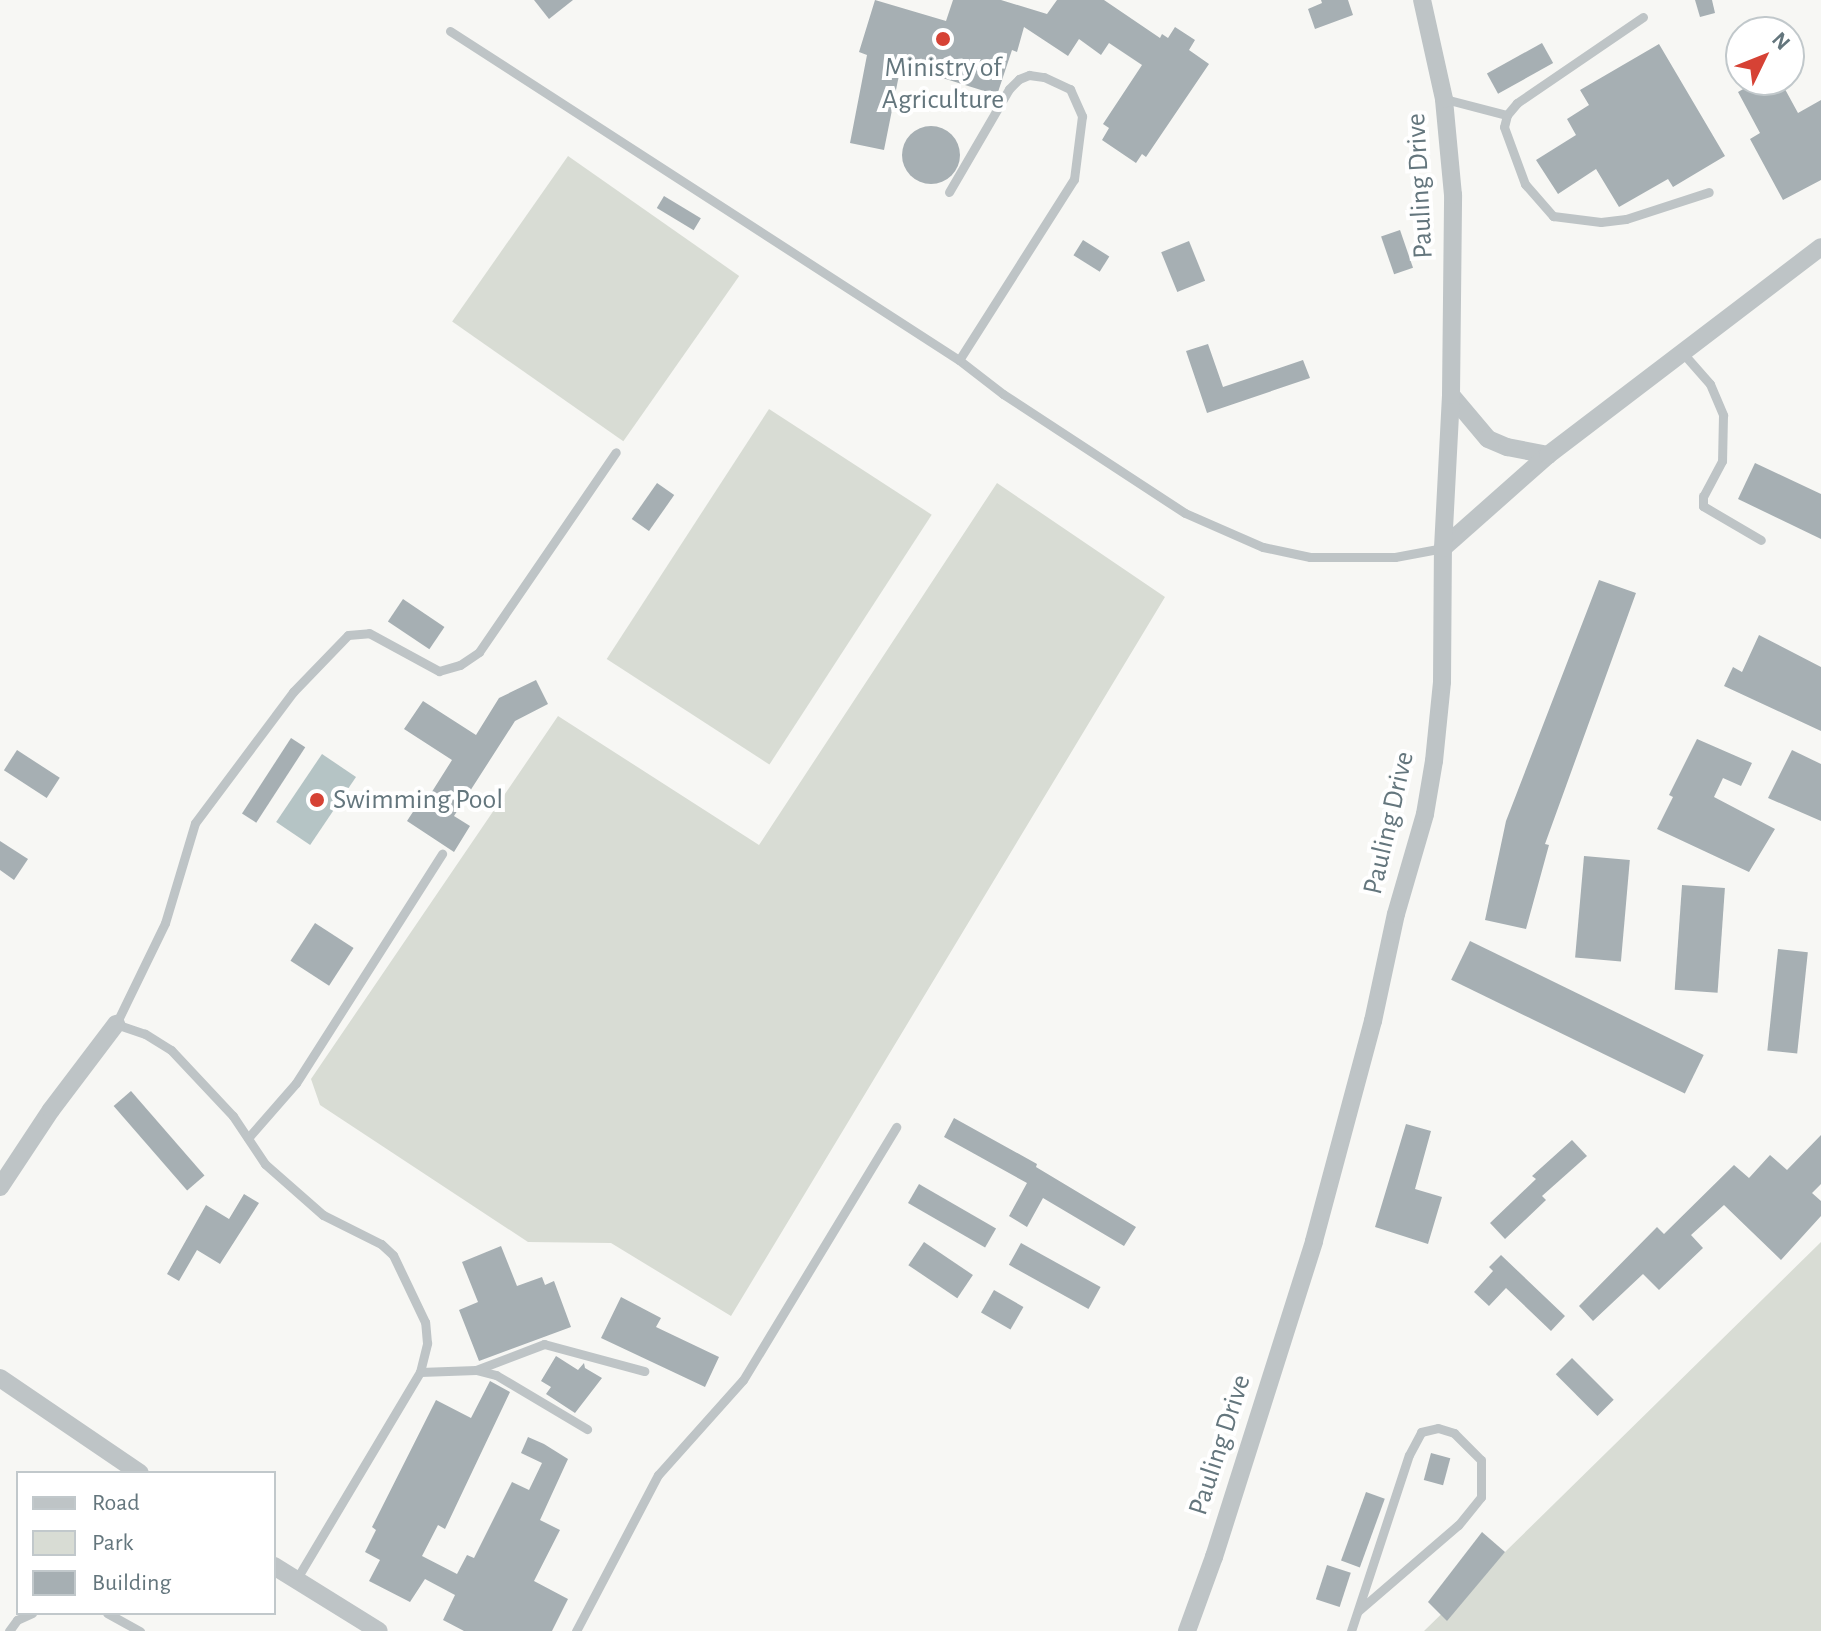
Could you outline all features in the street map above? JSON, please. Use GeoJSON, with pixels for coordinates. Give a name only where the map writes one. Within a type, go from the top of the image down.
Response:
{"type":"FeatureCollection","features":[{"type":"Feature","properties":{"kind":"street","name":"Pauling Drive"},"geometry":{"type":"LineString","coordinates":[[1187,1631],[1314,1241],[1425,814],[1442,682],[1443,548],[1451,395],[1453,195],[1444,99],[1422,0]]}},
{"type":"Feature","properties":{"kind":"street"},"geometry":{"type":"LineString","coordinates":[[1443,548],[1548,455],[1821,247]]}},
{"type":"Feature","properties":{"kind":"street"},"geometry":{"type":"LineString","coordinates":[[1451,395],[1488,439],[1507,447],[1548,455]]}},
{"type":"Feature","properties":{"kind":"street"},"geometry":{"type":"LineString","coordinates":[[0,1187],[51,1110],[116,1024]]}},
{"type":"Feature","properties":{"kind":"street"},"geometry":{"type":"LineString","coordinates":[[0,1378],[137,1471]]}},
{"type":"Feature","properties":{"kind":"street"},"geometry":{"type":"LineString","coordinates":[[276,1567],[379,1631]]}},
{"type":"Feature","properties":{"kind":"lane"},"geometry":{"type":"LineString","coordinates":[[1643,17],[1517,103],[1507,115],[1504,127],[1525,184],[1553,216],[1601,222],[1626,219],[1709,192]]}},
{"type":"Feature","properties":{"kind":"lane"},"geometry":{"type":"LineString","coordinates":[[450,31],[959,360],[1003,394],[1185,513],[1263,547],[1310,557],[1395,557],[1443,548]]}},
{"type":"Feature","properties":{"kind":"lane"},"geometry":{"type":"LineString","coordinates":[[949,192],[1009,89],[1019,79],[1029,75],[1044,77],[1070,89],[1082,116],[1080,153],[1074,179],[959,360]]}},
{"type":"Feature","properties":{"kind":"lane"},"geometry":{"type":"LineString","coordinates":[[1444,99],[1507,115]]}},
{"type":"Feature","properties":{"kind":"lane"},"geometry":{"type":"LineString","coordinates":[[1681,351],[1710,384],[1723,415],[1722,461],[1703,496],[1703,506],[1761,540]]}},
{"type":"Feature","properties":{"kind":"lane"},"geometry":{"type":"LineString","coordinates":[[296,1580],[420,1372],[427,1343],[425,1322],[393,1255],[381,1244],[323,1215],[265,1164],[233,1116],[171,1050],[145,1034],[116,1024],[165,923],[195,823],[293,692],[348,635],[369,633],[439,671],[460,665],[479,652],[616,452]]}},
{"type":"Feature","properties":{"kind":"lane"},"geometry":{"type":"LineString","coordinates":[[248,1138],[296,1083],[442,854]]}},
{"type":"Feature","properties":{"kind":"lane"},"geometry":{"type":"LineString","coordinates":[[576,1631],[658,1475],[743,1380],[896,1127]]}},
{"type":"Feature","properties":{"kind":"lane"},"geometry":{"type":"LineString","coordinates":[[476,1370],[544,1344],[644,1371]]}},
{"type":"Feature","properties":{"kind":"lane"},"geometry":{"type":"LineString","coordinates":[[420,1372],[476,1370],[496,1375],[587,1429]]}},
{"type":"Feature","properties":{"kind":"lane"},"geometry":{"type":"LineString","coordinates":[[1351,1631],[1409,1455],[1421,1432],[1438,1428],[1454,1433],[1481,1460],[1481,1497],[1458,1525],[1358,1611]]}},
{"type":"Feature","properties":{"kind":"lane"},"geometry":{"type":"LineString","coordinates":[[9,1631],[17,1620],[28,1615]]}},
{"type":"Feature","properties":{"kind":"lane"},"geometry":{"type":"LineString","coordinates":[[111,1615],[140,1631]]}},
{"type":"Feature","properties":{"kind":"green space"},"geometry":{"type":"Polygon","coordinates":[[[568,156],[739,276],[623,441],[452,321],[568,156]]]}},
{"type":"Feature","properties":{"kind":"green space"},"geometry":{"type":"Polygon","coordinates":[[[769,409],[932,515],[769,765],[607,659],[769,409]]]}},
{"type":"Feature","properties":{"kind":"green space"},"geometry":{"type":"Polygon","coordinates":[[[997,483],[1165,597],[731,1316],[611,1243],[528,1242],[320,1105],[311,1079],[558,716],[759,845],[997,483]]]}},
{"type":"Feature","properties":{"kind":"green space"},"geometry":{"type":"Polygon","coordinates":[[[1821,1242],[1821,1631],[1424,1631],[1505,1552],[1821,1242]]]}},
{"type":"Feature","properties":{"kind":"shaded area","name":"Swimming Pool"},"geometry":{"type":"Polygon","coordinates":[[[322,754],[356,777],[310,845],[276,822],[322,754]]]}},
{"type":"Feature","properties":{"kind":"building"},"geometry":{"type":"Polygon","coordinates":[[[534,0],[573,0],[549,19],[534,0]]]}},
{"type":"Feature","properties":{"kind":"building"},"geometry":{"type":"Polygon","coordinates":[[[875,0],[946,21],[953,0],[1001,0],[1047,14],[1057,0],[1104,0],[1160,38],[1162,34],[1168,38],[1175,27],[1195,40],[1189,50],[1209,64],[1146,157],[1142,154],[1136,163],[1102,140],[1109,128],[1103,124],[1142,65],[1109,43],[1101,55],[1079,39],[1068,56],[1024,27],[1017,52],[1012,50],[997,95],[901,65],[884,150],[850,143],[867,55],[859,52],[875,0]]]}},
{"type":"Feature","properties":{"kind":"building"},"geometry":{"type":"Polygon","coordinates":[[[1321,0],[1348,0],[1353,15],[1315,29],[1308,9],[1322,3],[1321,0]]]}},
{"type":"Feature","properties":{"kind":"building"},"geometry":{"type":"Polygon","coordinates":[[[1695,0],[1712,0],[1715,13],[1700,17],[1695,0]]]}},
{"type":"Feature","properties":{"kind":"building"},"geometry":{"type":"Polygon","coordinates":[[[1542,43],[1553,63],[1498,94],[1487,74],[1542,43]]]}},
{"type":"Feature","properties":{"kind":"building"},"geometry":{"type":"Polygon","coordinates":[[[1659,44],[1725,156],[1673,187],[1668,179],[1619,207],[1596,169],[1558,194],[1536,160],[1576,135],[1567,119],[1589,105],[1580,90],[1659,44]]]}},
{"type":"Feature","properties":{"kind":"building"},"geometry":{"type":"Polygon","coordinates":[[[1740,96],[1789,96],[1798,113],[1821,100],[1821,180],[1783,200],[1750,139],[1760,133],[1740,96]]]}},
{"type":"Feature","properties":{"kind":"building"},"geometry":{"type":"Polygon","coordinates":[[[931,126],[952,134],[960,155],[952,176],[931,184],[910,176],[902,155],[910,134],[931,126]]]}},
{"type":"Feature","properties":{"kind":"building"},"geometry":{"type":"Polygon","coordinates":[[[664,196],[701,218],[694,230],[657,208],[664,196]]]}},
{"type":"Feature","properties":{"kind":"building"},"geometry":{"type":"Polygon","coordinates":[[[1400,230],[1413,268],[1394,274],[1381,237],[1400,230]]]}},
{"type":"Feature","properties":{"kind":"building"},"geometry":{"type":"Polygon","coordinates":[[[1083,240],[1109,256],[1100,272],[1073,255],[1083,240]]]}},
{"type":"Feature","properties":{"kind":"building"},"geometry":{"type":"Polygon","coordinates":[[[1189,241],[1205,281],[1177,292],[1161,252],[1189,241]]]}},
{"type":"Feature","properties":{"kind":"building"},"geometry":{"type":"Polygon","coordinates":[[[1208,344],[1223,387],[1303,360],[1310,378],[1207,413],[1186,351],[1208,344]]]}},
{"type":"Feature","properties":{"kind":"building"},"geometry":{"type":"Polygon","coordinates":[[[1755,463],[1821,494],[1821,539],[1738,499],[1755,463]]]}},
{"type":"Feature","properties":{"kind":"building"},"geometry":{"type":"Polygon","coordinates":[[[657,483],[674,495],[649,531],[632,519],[657,483]]]}},
{"type":"Feature","properties":{"kind":"building"},"geometry":{"type":"Polygon","coordinates":[[[1599,580],[1636,593],[1545,844],[1549,845],[1526,929],[1485,920],[1506,821],[1599,580]]]}},
{"type":"Feature","properties":{"kind":"building"},"geometry":{"type":"Polygon","coordinates":[[[403,599],[444,627],[429,649],[388,621],[403,599]]]}},
{"type":"Feature","properties":{"kind":"building"},"geometry":{"type":"Polygon","coordinates":[[[1759,635],[1821,667],[1821,731],[1724,686],[1733,667],[1742,672],[1759,635]]]}},
{"type":"Feature","properties":{"kind":"building"},"geometry":{"type":"Polygon","coordinates":[[[536,680],[548,704],[515,721],[454,816],[470,826],[454,852],[407,821],[424,795],[428,798],[452,760],[404,729],[423,701],[476,735],[499,698],[536,680]]]}},
{"type":"Feature","properties":{"kind":"building"},"geometry":{"type":"Polygon","coordinates":[[[291,738],[305,747],[256,823],[242,813],[291,738]]]}},
{"type":"Feature","properties":{"kind":"building"},"geometry":{"type":"Polygon","coordinates":[[[1697,739],[1752,763],[1741,786],[1723,778],[1714,797],[1775,829],[1749,872],[1657,829],[1673,797],[1669,795],[1697,739]]]}},
{"type":"Feature","properties":{"kind":"building"},"geometry":{"type":"Polygon","coordinates":[[[17,750],[60,778],[47,798],[4,770],[17,750]]]}},
{"type":"Feature","properties":{"kind":"building"},"geometry":{"type":"Polygon","coordinates":[[[1792,750],[1821,764],[1821,821],[1768,798],[1792,750]]]}},
{"type":"Feature","properties":{"kind":"building"},"geometry":{"type":"Polygon","coordinates":[[[0,841],[28,859],[14,880],[0,870],[0,841]]]}},
{"type":"Feature","properties":{"kind":"building"},"geometry":{"type":"Polygon","coordinates":[[[1584,856],[1630,860],[1621,962],[1575,958],[1584,856]]]}},
{"type":"Feature","properties":{"kind":"building"},"geometry":{"type":"Polygon","coordinates":[[[1682,885],[1725,888],[1718,993],[1675,990],[1682,885]]]}},
{"type":"Feature","properties":{"kind":"building"},"geometry":{"type":"Polygon","coordinates":[[[315,923],[354,948],[329,986],[290,961],[315,923]]]}},
{"type":"Feature","properties":{"kind":"building"},"geometry":{"type":"Polygon","coordinates":[[[1470,941],[1704,1055],[1685,1094],[1451,980],[1470,941]]]}},
{"type":"Feature","properties":{"kind":"building"},"geometry":{"type":"Polygon","coordinates":[[[1778,949],[1808,952],[1797,1054],[1767,1050],[1778,949]]]}},
{"type":"Feature","properties":{"kind":"building"},"geometry":{"type":"Polygon","coordinates":[[[131,1091],[204,1176],[187,1191],[114,1106],[131,1091]]]}},
{"type":"Feature","properties":{"kind":"building"},"geometry":{"type":"Polygon","coordinates":[[[954,1118],[1037,1164],[1036,1167],[1136,1227],[1124,1246],[1043,1198],[1027,1227],[1009,1216],[1027,1183],[944,1137],[954,1118]]]}},
{"type":"Feature","properties":{"kind":"building"},"geometry":{"type":"Polygon","coordinates":[[[1406,1124],[1431,1131],[1415,1189],[1442,1197],[1428,1244],[1375,1227],[1406,1124]]]}},
{"type":"Feature","properties":{"kind":"building"},"geometry":{"type":"Polygon","coordinates":[[[1821,1135],[1821,1184],[1812,1193],[1821,1201],[1821,1216],[1781,1260],[1724,1205],[1691,1235],[1703,1248],[1659,1290],[1643,1274],[1593,1321],[1579,1306],[1657,1227],[1664,1234],[1734,1165],[1749,1178],[1770,1155],[1787,1170],[1821,1135]]]}},
{"type":"Feature","properties":{"kind":"building"},"geometry":{"type":"Polygon","coordinates":[[[1572,1140],[1587,1156],[1542,1196],[1546,1200],[1505,1239],[1490,1223],[1536,1179],[1532,1176],[1572,1140]]]}},
{"type":"Feature","properties":{"kind":"building"},"geometry":{"type":"Polygon","coordinates":[[[919,1184],[996,1228],[985,1248],[908,1203],[919,1184]]]}},
{"type":"Feature","properties":{"kind":"building"},"geometry":{"type":"Polygon","coordinates":[[[244,1194],[259,1203],[220,1264],[197,1250],[179,1281],[167,1274],[206,1205],[229,1219],[244,1194]]]}},
{"type":"Feature","properties":{"kind":"building"},"geometry":{"type":"Polygon","coordinates":[[[924,1242],[973,1275],[957,1298],[908,1265],[924,1242]]]}},
{"type":"Feature","properties":{"kind":"building"},"geometry":{"type":"Polygon","coordinates":[[[1021,1243],[1101,1287],[1088,1309],[1009,1265],[1021,1243]]]}},
{"type":"Feature","properties":{"kind":"building"},"geometry":{"type":"Polygon","coordinates":[[[501,1246],[517,1286],[542,1277],[545,1285],[554,1281],[571,1327],[479,1361],[459,1310],[478,1302],[462,1262],[501,1246]]]}},
{"type":"Feature","properties":{"kind":"building"},"geometry":{"type":"Polygon","coordinates":[[[1501,1255],[1565,1316],[1551,1331],[1506,1288],[1489,1306],[1474,1292],[1493,1271],[1489,1267],[1501,1255]]]}},
{"type":"Feature","properties":{"kind":"building"},"geometry":{"type":"Polygon","coordinates":[[[994,1290],[1023,1307],[1010,1330],[981,1313],[994,1290]]]}},
{"type":"Feature","properties":{"kind":"building"},"geometry":{"type":"Polygon","coordinates":[[[621,1297],[661,1318],[656,1327],[719,1357],[705,1387],[601,1338],[621,1297]]]}},
{"type":"Feature","properties":{"kind":"building"},"geometry":{"type":"Polygon","coordinates":[[[556,1356],[578,1370],[584,1363],[585,1368],[602,1378],[575,1413],[546,1394],[551,1387],[541,1381],[556,1356]]]}},
{"type":"Feature","properties":{"kind":"building"},"geometry":{"type":"Polygon","coordinates":[[[1572,1358],[1614,1400],[1597,1416],[1556,1374],[1572,1358]]]}},
{"type":"Feature","properties":{"kind":"building"},"geometry":{"type":"Polygon","coordinates":[[[490,1381],[510,1392],[445,1529],[438,1525],[422,1556],[457,1574],[467,1555],[474,1558],[512,1482],[529,1490],[542,1463],[521,1453],[528,1437],[544,1444],[568,1459],[540,1520],[560,1530],[534,1581],[568,1599],[552,1631],[464,1631],[443,1620],[455,1595],[425,1579],[410,1602],[369,1581],[380,1560],[365,1552],[376,1530],[372,1527],[436,1400],[471,1418],[490,1381]]]}},
{"type":"Feature","properties":{"kind":"building"},"geometry":{"type":"Polygon","coordinates":[[[1431,1453],[1450,1458],[1443,1485],[1424,1480],[1431,1453]]]}},
{"type":"Feature","properties":{"kind":"building"},"geometry":{"type":"Polygon","coordinates":[[[1366,1492],[1385,1499],[1360,1567],[1341,1561],[1366,1492]]]}},
{"type":"Feature","properties":{"kind":"building"},"geometry":{"type":"Polygon","coordinates":[[[1482,1532],[1505,1552],[1447,1621],[1428,1602],[1482,1532]]]}},
{"type":"Feature","properties":{"kind":"building"},"geometry":{"type":"Polygon","coordinates":[[[1327,1565],[1351,1573],[1340,1607],[1316,1599],[1327,1565]]]}},
{"type":"Feature","properties":{"kind":"place","name":"Ministry of Agriculture"},"geometry":{"type":"Point","coordinates":[943,39]}},
{"type":"Feature","properties":{"kind":"place","name":"Swimming Pool"},"geometry":{"type":"Point","coordinates":[317,800]}}]}
